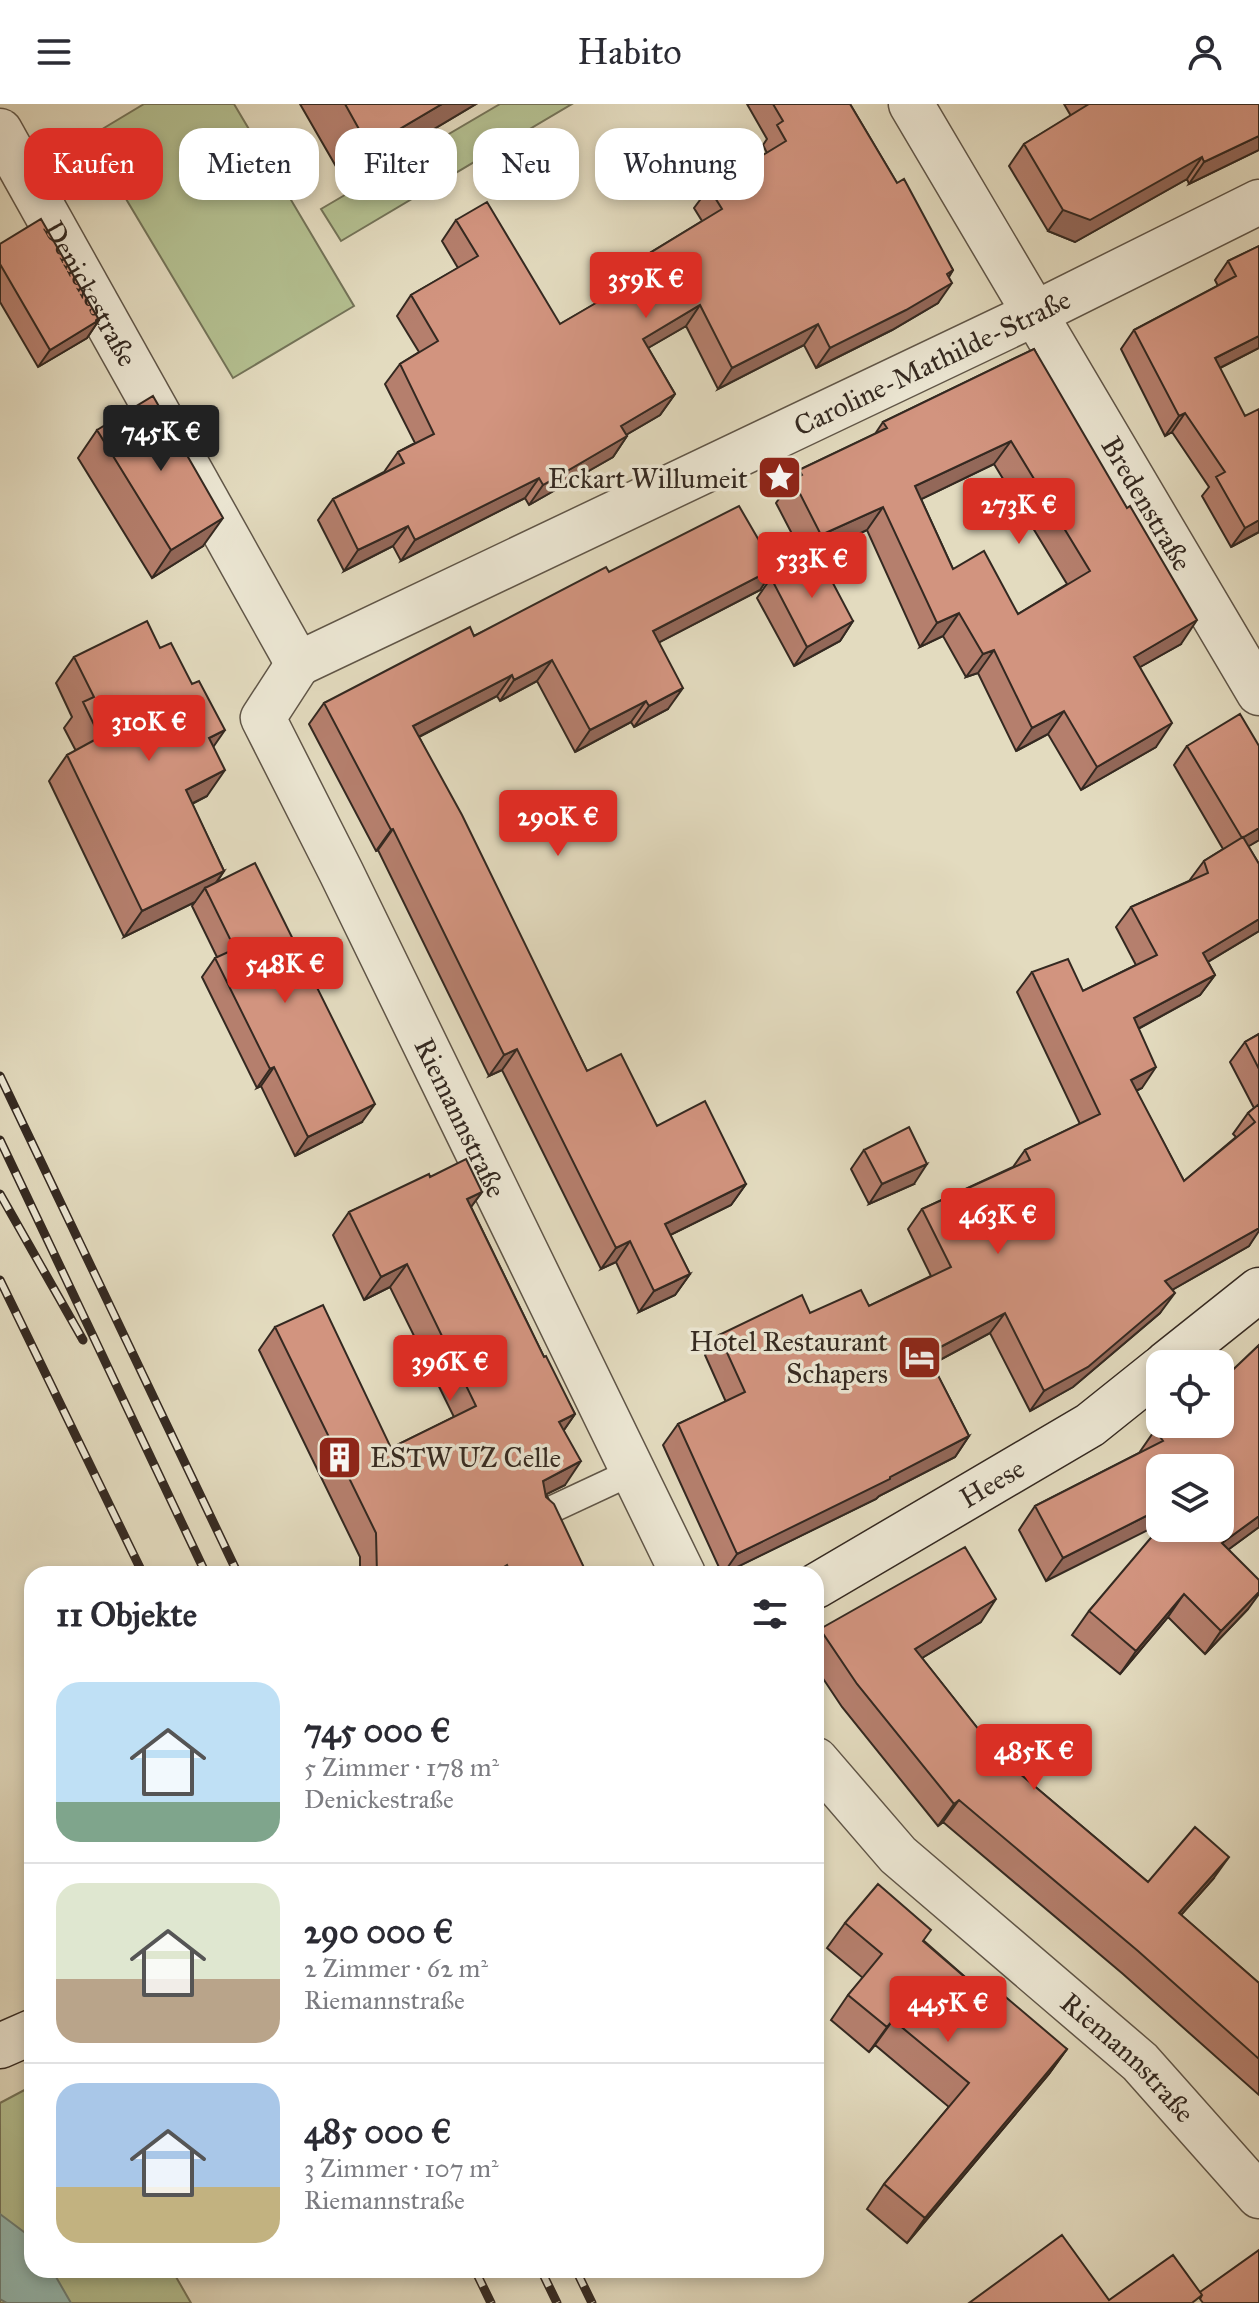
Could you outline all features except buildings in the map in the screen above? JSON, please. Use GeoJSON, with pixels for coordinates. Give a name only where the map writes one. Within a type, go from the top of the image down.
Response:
{"type":"FeatureCollection","features":[{"type":"Feature","properties":{"kind":"street","name":"Bredenstraße"},"geometry":{"type":"LineString","coordinates":[[911,104],[1259,693]]}},
{"type":"Feature","properties":{"kind":"street","name":"Denickestraße"},"geometry":{"type":"LineString","coordinates":[[0,131],[298,664]]}},
{"type":"Feature","properties":{"kind":"street","name":"Caroline-Mathilde-Straße"},"geometry":{"type":"LineString","coordinates":[[298,664],[1036,313],[1259,202]]}},
{"type":"Feature","properties":{"kind":"street","name":"Riemannstraße"},"geometry":{"type":"LineString","coordinates":[[298,664],[263,718],[679,1566]]}},
{"type":"Feature","properties":{"kind":"street"},"geometry":{"type":"LineString","coordinates":[[1184,1350],[1259,1290]]}},
{"type":"Feature","properties":{"kind":"street","name":"Heese"},"geometry":{"type":"LineString","coordinates":[[824,1581],[1090,1425],[1146,1380]]}},
{"type":"Feature","properties":{"kind":"street","name":"Riemannstraße"},"geometry":{"type":"LineString","coordinates":[[824,1769],[898,1855],[1140,2062],[1259,2196]]}},
{"type":"Feature","properties":{"kind":"street"},"geometry":{"type":"LineString","coordinates":[[0,2046],[24,2036]]}},
{"type":"Feature","properties":{"kind":"lane"},"geometry":{"type":"LineString","coordinates":[[544,1513],[634,1471]]}},
{"type":"Feature","properties":{"kind":"green space"},"geometry":{"type":"Polygon","coordinates":[[[144,104],[234,104],[248,128],[179,128],[179,200],[291,200],[354,306],[233,378],[127,200],[163,200],[163,128],[104,128],[144,104]]]}},
{"type":"Feature","properties":{"kind":"green space"},"geometry":{"type":"Polygon","coordinates":[[[500,104],[572,104],[532,128],[473,128],[473,163],[457,172],[457,129],[500,104]]]}},
{"type":"Feature","properties":{"kind":"green space"},"geometry":{"type":"Polygon","coordinates":[[[336,200],[410,200],[341,241],[321,209],[336,200]]]}},
{"type":"Feature","properties":{"kind":"green space"},"geometry":{"type":"Polygon","coordinates":[[[24,2090],[24,2278],[177,2278],[191,2303],[0,2303],[0,2103],[24,2090]]]}},
{"type":"Feature","properties":{"kind":"water"},"geometry":{"type":"Polygon","coordinates":[[[0,2214],[24,2232],[24,2278],[57,2278],[71,2303],[7,2303],[0,2299],[0,2214]]]}},
{"type":"Feature","properties":{"kind":"railway"},"geometry":{"type":"LineString","coordinates":[[0,1076],[234,1566]]}},
{"type":"Feature","properties":{"kind":"railway"},"geometry":{"type":"LineString","coordinates":[[0,1140],[202,1566]]}},
{"type":"Feature","properties":{"kind":"railway"},"geometry":{"type":"LineString","coordinates":[[0,1194],[83,1340]]}},
{"type":"Feature","properties":{"kind":"railway"},"geometry":{"type":"LineString","coordinates":[[0,1280],[139,1566]]}},
{"type":"Feature","properties":{"kind":"railway"},"geometry":{"type":"LineString","coordinates":[[479,2278],[491,2303]]}},
{"type":"Feature","properties":{"kind":"railway"},"geometry":{"type":"LineString","coordinates":[[545,2278],[557,2303]]}},
{"type":"Feature","properties":{"kind":"railway"},"geometry":{"type":"LineString","coordinates":[[580,2278],[592,2303]]}},
{"type":"Feature","properties":{"kind":"place","name":"Eckart Willumeit"},"geometry":{"type":"Point","coordinates":[779,478]}},
{"type":"Feature","properties":{"kind":"place","name":"Hotel Restaurant Schapers"},"geometry":{"type":"Point","coordinates":[919,1357]}},
{"type":"Feature","properties":{"kind":"place","name":"ESTW UZ Celle"},"geometry":{"type":"Point","coordinates":[339,1457]}}]}
